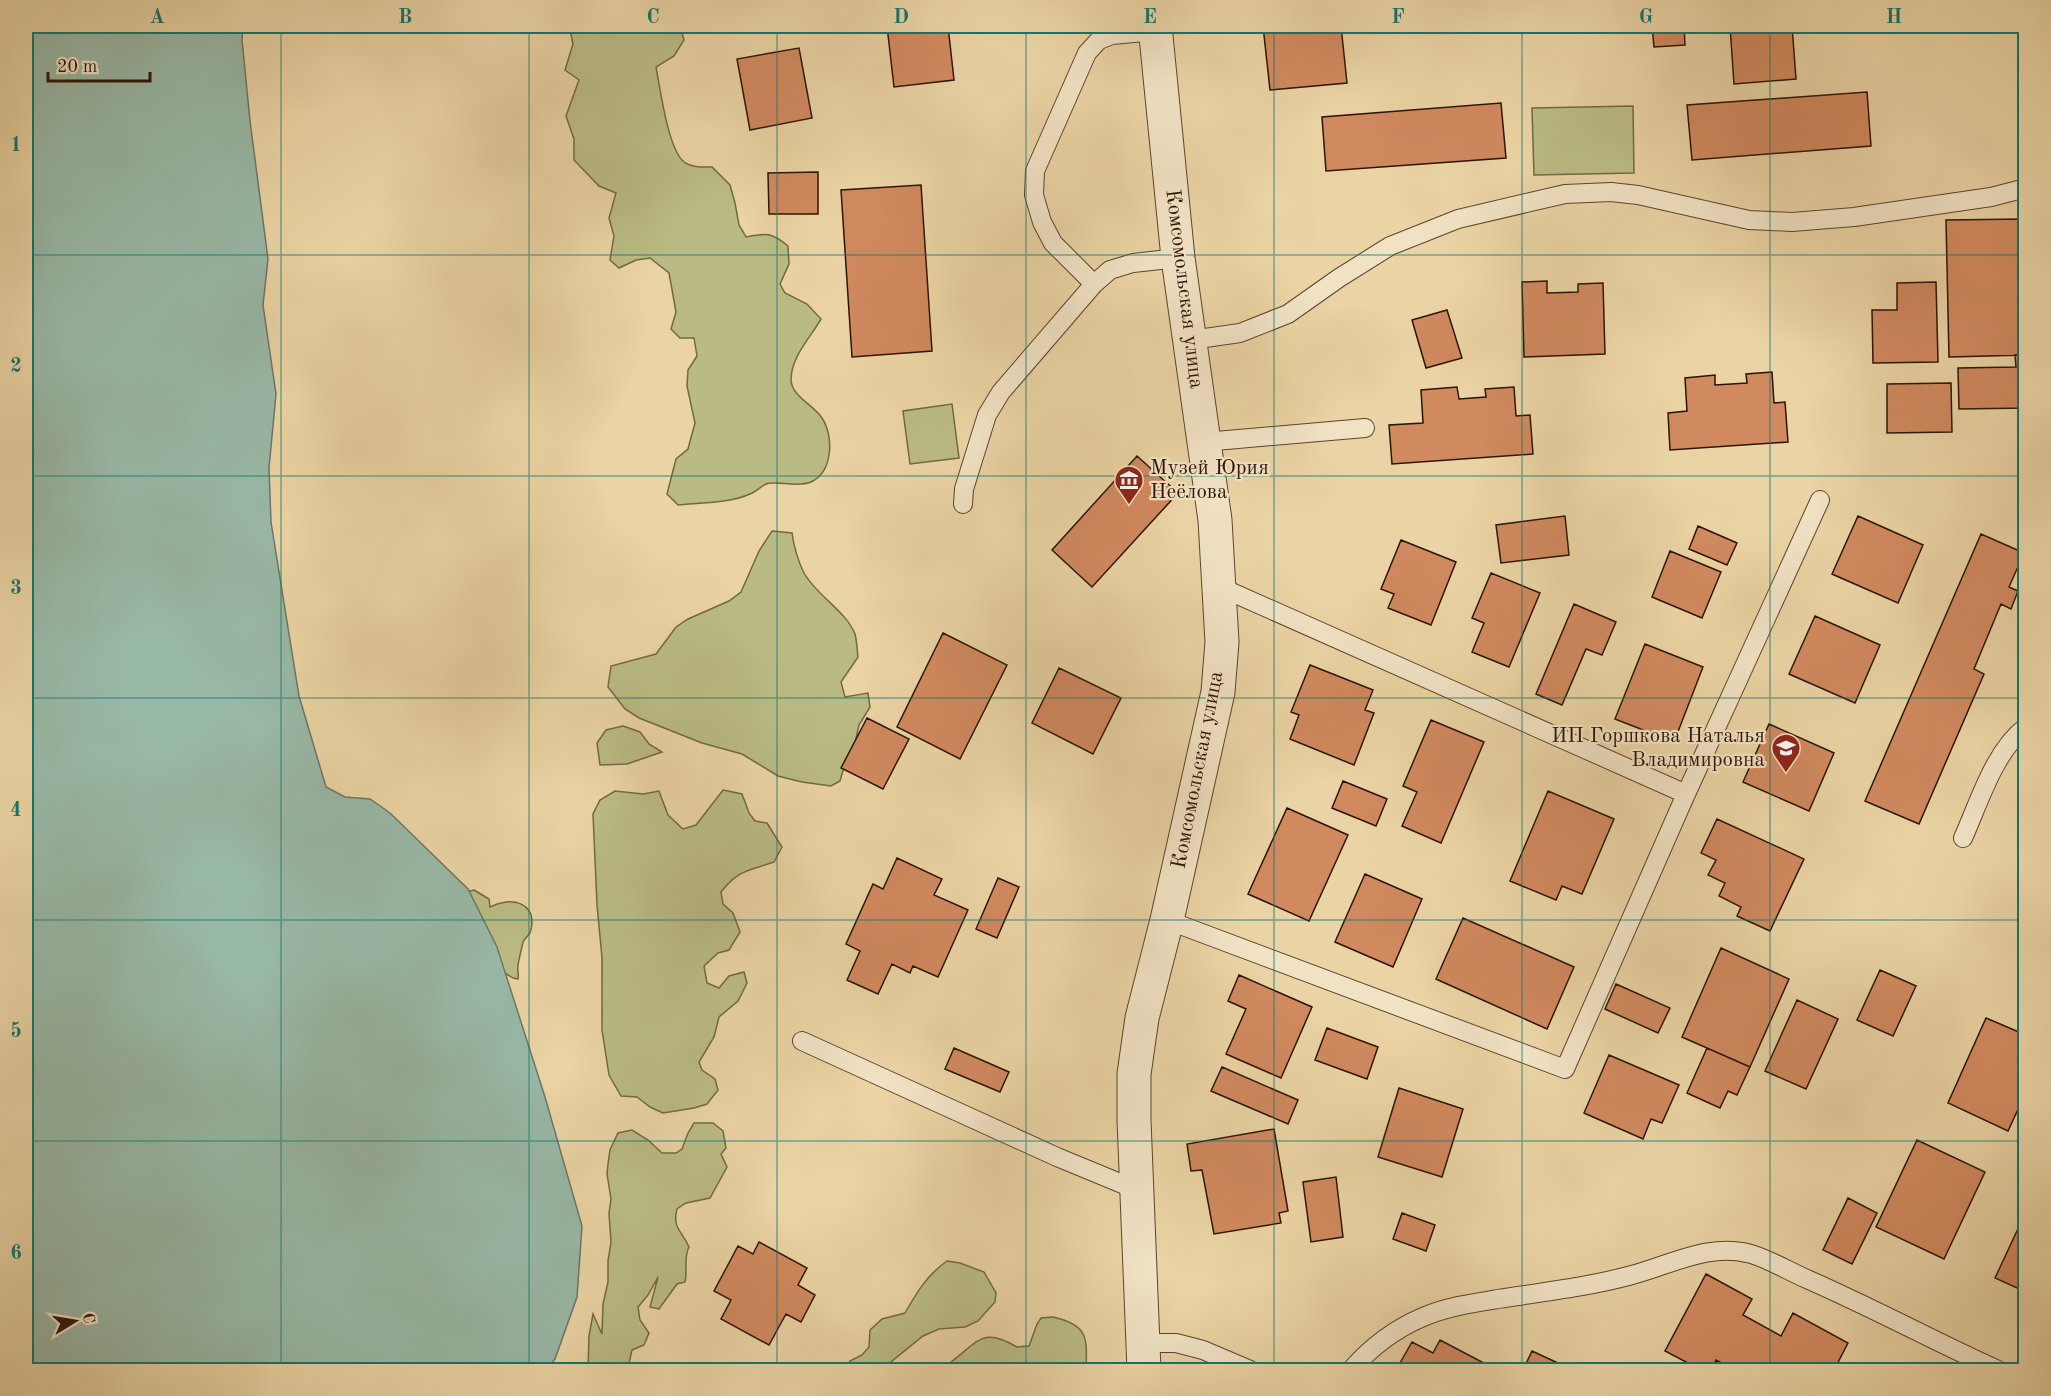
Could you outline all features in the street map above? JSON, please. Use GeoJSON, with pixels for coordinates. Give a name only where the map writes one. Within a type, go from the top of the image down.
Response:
{"type":"FeatureCollection","features":[{"type":"Feature","properties":{"kind":"street","name":"Комсомольская улица"},"geometry":{"type":"LineString","coordinates":[[1144,1357],[1134,1074],[1142,1018],[1167,920],[1218,692],[1222,642],[1215,520],[1178,258],[1155,28]]}},
{"type":"Feature","properties":{"kind":"lane"},"geometry":{"type":"LineString","coordinates":[[1094,285],[1053,243],[1042,222],[1034,195],[1035,171],[1087,53],[1099,40],[1112,35],[1155,28]]}},
{"type":"Feature","properties":{"kind":"lane"},"geometry":{"type":"LineString","coordinates":[[1191,340],[1240,333],[1288,314],[1390,246],[1458,219],[1565,194],[1611,192],[1638,195],[1749,220],[1792,222],[1865,215],[1991,197],[2025,188]]}},
{"type":"Feature","properties":{"kind":"lane"},"geometry":{"type":"LineString","coordinates":[[963,504],[964,489],[987,415],[1001,392],[1094,285],[1110,270],[1133,263],[1178,258]]}},
{"type":"Feature","properties":{"kind":"lane"},"geometry":{"type":"LineString","coordinates":[[1204,442],[1365,428]]}},
{"type":"Feature","properties":{"kind":"lane"},"geometry":{"type":"LineString","coordinates":[[1167,920],[1565,1069],[1686,794],[1820,500]]}},
{"type":"Feature","properties":{"kind":"lane"},"geometry":{"type":"LineString","coordinates":[[1220,587],[1686,794]]}},
{"type":"Feature","properties":{"kind":"lane"},"geometry":{"type":"LineString","coordinates":[[1963,838],[2000,757],[2016,734],[2025,727]]}},
{"type":"Feature","properties":{"kind":"lane"},"geometry":{"type":"LineString","coordinates":[[802,1041],[1057,1157],[1137,1190]]}},
{"type":"Feature","properties":{"kind":"lane"},"geometry":{"type":"LineString","coordinates":[[1351,1371],[1367,1352],[1401,1328],[1425,1316],[1463,1305],[1587,1286],[1633,1275],[1702,1253],[1730,1250],[1751,1254],[1870,1307],[1998,1371]]}},
{"type":"Feature","properties":{"kind":"lane"},"geometry":{"type":"LineString","coordinates":[[1144,1357],[1176,1343],[1203,1350],[1250,1371]]}},
{"type":"Feature","properties":{"kind":"green space"},"geometry":{"type":"Polygon","coordinates":[[[569,26],[680,26],[684,40],[674,56],[656,67],[673,145],[684,162],[698,167],[712,167],[730,185],[739,225],[746,237],[768,235],[788,246],[789,264],[780,284],[785,293],[807,304],[821,319],[794,363],[791,380],[799,396],[822,418],[830,444],[824,470],[811,482],[805,484],[770,483],[742,497],[705,503],[678,505],[667,494],[676,459],[688,449],[695,423],[687,386],[688,370],[697,356],[694,338],[680,338],[671,329],[676,312],[669,273],[650,258],[636,260],[619,268],[610,260],[614,236],[609,218],[616,193],[599,186],[574,160],[574,139],[566,116],[579,80],[565,70],[573,44],[569,26]]]}},
{"type":"Feature","properties":{"kind":"green space"},"geometry":{"type":"Polygon","coordinates":[[[1633,106],[1634,173],[1534,175],[1532,108],[1633,106]]]}},
{"type":"Feature","properties":{"kind":"green space"},"geometry":{"type":"Polygon","coordinates":[[[952,404],[959,458],[910,464],[903,411],[952,404]]]}},
{"type":"Feature","properties":{"kind":"green space"},"geometry":{"type":"Polygon","coordinates":[[[772,531],[792,533],[796,554],[804,573],[816,589],[845,618],[856,637],[858,657],[841,682],[845,697],[868,693],[870,707],[859,725],[853,752],[845,764],[840,781],[831,786],[778,776],[742,754],[702,743],[639,718],[625,709],[608,687],[611,666],[656,654],[676,627],[688,619],[729,601],[741,592],[759,551],[772,531]]]}},
{"type":"Feature","properties":{"kind":"green space"},"geometry":{"type":"Polygon","coordinates":[[[623,726],[640,732],[649,744],[662,752],[627,764],[600,765],[597,743],[606,730],[623,726]]]}},
{"type":"Feature","properties":{"kind":"green space"},"geometry":{"type":"Polygon","coordinates":[[[723,790],[742,794],[749,813],[755,821],[767,823],[782,847],[774,862],[739,875],[721,892],[723,904],[733,913],[740,932],[729,950],[718,953],[704,966],[707,983],[719,988],[729,976],[744,972],[747,983],[738,1001],[719,1017],[714,1037],[699,1062],[702,1070],[715,1079],[718,1090],[707,1104],[663,1113],[637,1097],[621,1096],[609,1075],[602,1030],[602,958],[593,814],[600,800],[615,791],[643,794],[659,791],[668,815],[683,829],[696,825],[723,790]]]}},
{"type":"Feature","properties":{"kind":"green space"},"geometry":{"type":"Polygon","coordinates":[[[474,890],[489,899],[490,907],[514,902],[521,904],[530,913],[531,930],[523,942],[518,965],[518,979],[509,976],[492,956],[466,892],[474,890]]]}},
{"type":"Feature","properties":{"kind":"green space"},"geometry":{"type":"Polygon","coordinates":[[[694,1123],[713,1123],[723,1131],[726,1148],[721,1154],[727,1167],[710,1198],[686,1203],[677,1209],[677,1225],[689,1247],[686,1256],[685,1282],[677,1284],[659,1309],[650,1307],[658,1277],[638,1307],[640,1320],[649,1333],[644,1345],[632,1350],[629,1363],[634,1370],[588,1370],[589,1336],[593,1314],[602,1334],[603,1304],[608,1282],[611,1199],[607,1174],[610,1150],[618,1133],[632,1130],[662,1153],[676,1153],[682,1149],[694,1123]]]}},
{"type":"Feature","properties":{"kind":"green space"},"geometry":{"type":"Polygon","coordinates":[[[947,1261],[984,1272],[996,1293],[995,1302],[978,1321],[965,1327],[939,1329],[923,1336],[891,1362],[889,1370],[844,1370],[850,1361],[862,1355],[869,1347],[870,1330],[882,1319],[905,1313],[928,1278],[947,1261]]]}},
{"type":"Feature","properties":{"kind":"green space"},"geometry":{"type":"Polygon","coordinates":[[[1053,1317],[1065,1320],[1080,1329],[1085,1341],[1086,1370],[951,1370],[951,1362],[981,1339],[996,1338],[1017,1347],[1029,1346],[1041,1318],[1053,1317]]]}},
{"type":"Feature","properties":{"kind":"shaded area"},"geometry":{"type":"Polygon","coordinates":[[[26,26],[243,26],[242,40],[250,121],[268,259],[263,305],[276,394],[269,468],[271,522],[299,696],[326,787],[345,797],[370,799],[390,813],[468,889],[497,947],[545,1097],[582,1226],[577,1297],[555,1359],[545,1370],[26,1370],[26,26]]]}},
{"type":"Feature","properties":{"kind":"building"},"geometry":{"type":"Polygon","coordinates":[[[887,26],[948,26],[954,80],[894,87],[887,26]]]}},
{"type":"Feature","properties":{"kind":"building"},"geometry":{"type":"Polygon","coordinates":[[[1263,26],[1341,26],[1347,83],[1270,90],[1263,26]]]}},
{"type":"Feature","properties":{"kind":"building"},"geometry":{"type":"Polygon","coordinates":[[[1652,26],[1684,26],[1685,45],[1654,47],[1652,26]]]}},
{"type":"Feature","properties":{"kind":"building"},"geometry":{"type":"Polygon","coordinates":[[[1730,26],[1792,26],[1796,79],[1734,84],[1730,26]]]}},
{"type":"Feature","properties":{"kind":"building"},"geometry":{"type":"Polygon","coordinates":[[[799,48],[812,118],[750,130],[737,59],[799,48]]]}},
{"type":"Feature","properties":{"kind":"building"},"geometry":{"type":"Polygon","coordinates":[[[1867,92],[1871,146],[1692,160],[1687,105],[1867,92]]]}},
{"type":"Feature","properties":{"kind":"building"},"geometry":{"type":"Polygon","coordinates":[[[1501,103],[1506,158],[1326,171],[1322,117],[1501,103]]]}},
{"type":"Feature","properties":{"kind":"building"},"geometry":{"type":"Polygon","coordinates":[[[818,172],[818,214],[769,214],[768,173],[818,172]]]}},
{"type":"Feature","properties":{"kind":"building"},"geometry":{"type":"Polygon","coordinates":[[[921,185],[932,351],[852,357],[841,190],[921,185]]]}},
{"type":"Feature","properties":{"kind":"building"},"geometry":{"type":"Polygon","coordinates":[[[2026,219],[2026,355],[1949,357],[1946,220],[2026,219]]]}},
{"type":"Feature","properties":{"kind":"building"},"geometry":{"type":"Polygon","coordinates":[[[1547,281],[1547,293],[1578,292],[1578,284],[1603,283],[1605,354],[1524,357],[1522,282],[1547,281]]]}},
{"type":"Feature","properties":{"kind":"building"},"geometry":{"type":"Polygon","coordinates":[[[1936,282],[1938,362],[1873,363],[1872,310],[1897,310],[1897,283],[1936,282]]]}},
{"type":"Feature","properties":{"kind":"building"},"geometry":{"type":"Polygon","coordinates":[[[1447,310],[1462,358],[1426,368],[1412,320],[1447,310]]]}},
{"type":"Feature","properties":{"kind":"building"},"geometry":{"type":"Polygon","coordinates":[[[2015,355],[2026,355],[2026,408],[1959,409],[1958,368],[2016,367],[2015,355]]]}},
{"type":"Feature","properties":{"kind":"building"},"geometry":{"type":"Polygon","coordinates":[[[1772,372],[1774,403],[1785,402],[1788,442],[1670,450],[1668,413],[1687,411],[1685,378],[1715,375],[1715,385],[1747,383],[1746,374],[1772,372]]]}},
{"type":"Feature","properties":{"kind":"building"},"geometry":{"type":"Polygon","coordinates":[[[1951,383],[1952,432],[1887,433],[1887,384],[1951,383]]]}},
{"type":"Feature","properties":{"kind":"building"},"geometry":{"type":"Polygon","coordinates":[[[1457,387],[1459,399],[1486,397],[1485,389],[1514,387],[1516,416],[1530,415],[1533,454],[1392,464],[1389,425],[1423,423],[1421,390],[1457,387]]]}},
{"type":"Feature","properties":{"kind":"building"},"geometry":{"type":"Polygon","coordinates":[[[1137,456],[1178,493],[1092,587],[1052,550],[1137,456]]]}},
{"type":"Feature","properties":{"kind":"building"},"geometry":{"type":"Polygon","coordinates":[[[1565,516],[1569,555],[1501,563],[1496,525],[1565,516]]]}},
{"type":"Feature","properties":{"kind":"building"},"geometry":{"type":"Polygon","coordinates":[[[1858,516],[1923,545],[1898,603],[1832,574],[1858,516]]]}},
{"type":"Feature","properties":{"kind":"building"},"geometry":{"type":"Polygon","coordinates":[[[1698,526],[1737,543],[1727,565],[1689,549],[1698,526]]]}},
{"type":"Feature","properties":{"kind":"building"},"geometry":{"type":"Polygon","coordinates":[[[1981,534],[2024,553],[2009,587],[2018,591],[2011,609],[2001,604],[1974,669],[1984,674],[1919,824],[1865,801],[1981,534]]]}},
{"type":"Feature","properties":{"kind":"building"},"geometry":{"type":"Polygon","coordinates":[[[1401,540],[1456,562],[1431,625],[1388,608],[1394,594],[1381,589],[1401,540]]]}},
{"type":"Feature","properties":{"kind":"building"},"geometry":{"type":"Polygon","coordinates":[[[1670,551],[1721,572],[1702,618],[1652,597],[1670,551]]]}},
{"type":"Feature","properties":{"kind":"building"},"geometry":{"type":"Polygon","coordinates":[[[1491,573],[1540,593],[1509,667],[1472,652],[1484,623],[1472,618],[1491,573]]]}},
{"type":"Feature","properties":{"kind":"building"},"geometry":{"type":"Polygon","coordinates":[[[1574,604],[1616,622],[1602,655],[1586,649],[1562,705],[1536,694],[1574,604]]]}},
{"type":"Feature","properties":{"kind":"building"},"geometry":{"type":"Polygon","coordinates":[[[1815,616],[1880,645],[1855,703],[1789,674],[1815,616]]]}},
{"type":"Feature","properties":{"kind":"building"},"geometry":{"type":"Polygon","coordinates":[[[943,633],[1007,665],[960,759],[897,727],[943,633]]]}},
{"type":"Feature","properties":{"kind":"building"},"geometry":{"type":"Polygon","coordinates":[[[1645,644],[1703,667],[1674,742],[1615,719],[1645,644]]]}},
{"type":"Feature","properties":{"kind":"building"},"geometry":{"type":"Polygon","coordinates":[[[1310,665],[1373,690],[1365,710],[1374,713],[1354,765],[1290,739],[1299,715],[1291,712],[1310,665]]]}},
{"type":"Feature","properties":{"kind":"building"},"geometry":{"type":"Polygon","coordinates":[[[1059,668],[1121,698],[1093,754],[1032,723],[1059,668]]]}},
{"type":"Feature","properties":{"kind":"building"},"geometry":{"type":"Polygon","coordinates":[[[867,718],[909,739],[883,789],[841,768],[867,718]]]}},
{"type":"Feature","properties":{"kind":"building"},"geometry":{"type":"Polygon","coordinates":[[[1431,720],[1484,742],[1441,843],[1402,826],[1417,792],[1403,786],[1431,720]]]}},
{"type":"Feature","properties":{"kind":"building"},"geometry":{"type":"Polygon","coordinates":[[[1769,724],[1834,753],[1809,811],[1743,782],[1769,724]]]}},
{"type":"Feature","properties":{"kind":"building"},"geometry":{"type":"Polygon","coordinates":[[[1343,781],[1387,799],[1376,826],[1332,808],[1343,781]]]}},
{"type":"Feature","properties":{"kind":"building"},"geometry":{"type":"Polygon","coordinates":[[[1548,791],[1614,819],[1582,894],[1562,886],[1556,900],[1510,881],[1548,791]]]}},
{"type":"Feature","properties":{"kind":"building"},"geometry":{"type":"Polygon","coordinates":[[[1287,808],[1348,835],[1309,921],[1248,894],[1287,808]]]}},
{"type":"Feature","properties":{"kind":"building"},"geometry":{"type":"Polygon","coordinates":[[[1717,819],[1804,859],[1770,931],[1737,916],[1741,907],[1719,896],[1725,883],[1708,875],[1716,860],[1701,853],[1717,819]]]}},
{"type":"Feature","properties":{"kind":"building"},"geometry":{"type":"Polygon","coordinates":[[[897,858],[942,879],[934,895],[968,910],[938,977],[913,966],[910,973],[892,964],[878,994],[847,980],[860,951],[846,944],[873,884],[883,889],[897,858]]]}},
{"type":"Feature","properties":{"kind":"building"},"geometry":{"type":"Polygon","coordinates":[[[1365,874],[1422,899],[1393,967],[1335,942],[1365,874]]]}},
{"type":"Feature","properties":{"kind":"building"},"geometry":{"type":"Polygon","coordinates":[[[998,878],[1019,887],[997,938],[976,929],[998,878]]]}},
{"type":"Feature","properties":{"kind":"building"},"geometry":{"type":"Polygon","coordinates":[[[1463,918],[1574,967],[1547,1029],[1436,979],[1463,918]]]}},
{"type":"Feature","properties":{"kind":"building"},"geometry":{"type":"Polygon","coordinates":[[[1721,948],[1789,979],[1750,1067],[1682,1037],[1721,948]]]}},
{"type":"Feature","properties":{"kind":"building"},"geometry":{"type":"Polygon","coordinates":[[[1880,970],[1916,986],[1893,1036],[1857,1020],[1880,970]]]}},
{"type":"Feature","properties":{"kind":"building"},"geometry":{"type":"Polygon","coordinates":[[[1239,975],[1312,1007],[1281,1078],[1226,1054],[1246,1009],[1228,1001],[1239,975]]]}},
{"type":"Feature","properties":{"kind":"building"},"geometry":{"type":"Polygon","coordinates":[[[1616,984],[1670,1008],[1658,1033],[1605,1009],[1616,984]]]}},
{"type":"Feature","properties":{"kind":"building"},"geometry":{"type":"Polygon","coordinates":[[[1797,1000],[1838,1019],[1806,1089],[1765,1071],[1797,1000]]]}},
{"type":"Feature","properties":{"kind":"building"},"geometry":{"type":"Polygon","coordinates":[[[1986,1018],[2026,1035],[2026,1092],[2008,1131],[1948,1103],[1986,1018]]]}},
{"type":"Feature","properties":{"kind":"building"},"geometry":{"type":"Polygon","coordinates":[[[1327,1028],[1378,1047],[1367,1079],[1315,1060],[1327,1028]]]}},
{"type":"Feature","properties":{"kind":"building"},"geometry":{"type":"Polygon","coordinates":[[[954,1048],[1009,1072],[1000,1092],[945,1069],[954,1048]]]}},
{"type":"Feature","properties":{"kind":"building"},"geometry":{"type":"Polygon","coordinates":[[[1707,1048],[1750,1067],[1737,1095],[1728,1091],[1720,1108],[1687,1093],[1707,1048]]]}},
{"type":"Feature","properties":{"kind":"building"},"geometry":{"type":"Polygon","coordinates":[[[1609,1055],[1679,1085],[1662,1123],[1651,1119],[1643,1139],[1584,1113],[1609,1055]]]}},
{"type":"Feature","properties":{"kind":"building"},"geometry":{"type":"Polygon","coordinates":[[[1222,1067],[1298,1100],[1288,1124],[1211,1091],[1222,1067]]]}},
{"type":"Feature","properties":{"kind":"building"},"geometry":{"type":"Polygon","coordinates":[[[1399,1088],[1463,1109],[1442,1177],[1378,1157],[1399,1088]]]}},
{"type":"Feature","properties":{"kind":"building"},"geometry":{"type":"Polygon","coordinates":[[[1274,1129],[1288,1211],[1279,1213],[1281,1223],[1214,1234],[1202,1170],[1191,1171],[1187,1144],[1274,1129]]]}},
{"type":"Feature","properties":{"kind":"building"},"geometry":{"type":"Polygon","coordinates":[[[1917,1140],[1985,1172],[1944,1259],[1876,1227],[1917,1140]]]}},
{"type":"Feature","properties":{"kind":"building"},"geometry":{"type":"Polygon","coordinates":[[[1336,1177],[1343,1237],[1311,1242],[1303,1182],[1336,1177]]]}},
{"type":"Feature","properties":{"kind":"building"},"geometry":{"type":"Polygon","coordinates":[[[1848,1198],[1877,1213],[1852,1264],[1823,1250],[1848,1198]]]}},
{"type":"Feature","properties":{"kind":"building"},"geometry":{"type":"Polygon","coordinates":[[[1402,1213],[1435,1225],[1426,1251],[1393,1239],[1402,1213]]]}},
{"type":"Feature","properties":{"kind":"building"},"geometry":{"type":"Polygon","coordinates":[[[2023,1218],[2026,1219],[2026,1292],[1995,1278],[2023,1218]]]}},
{"type":"Feature","properties":{"kind":"building"},"geometry":{"type":"Polygon","coordinates":[[[759,1242],[807,1268],[798,1285],[815,1295],[801,1322],[786,1314],[769,1345],[721,1319],[731,1300],[714,1291],[738,1246],[753,1254],[759,1242]]]}},
{"type":"Feature","properties":{"kind":"building"},"geometry":{"type":"Polygon","coordinates":[[[1706,1274],[1752,1299],[1743,1315],[1781,1336],[1793,1313],[1848,1343],[1834,1370],[1735,1370],[1716,1360],[1711,1370],[1701,1370],[1665,1351],[1706,1274]]]}},
{"type":"Feature","properties":{"kind":"building"},"geometry":{"type":"Polygon","coordinates":[[[1440,1340],[1497,1370],[1396,1370],[1412,1342],[1433,1353],[1440,1340]]]}},
{"type":"Feature","properties":{"kind":"building"},"geometry":{"type":"Polygon","coordinates":[[[1532,1351],[1573,1370],[1523,1370],[1532,1351]]]}},
{"type":"Feature","properties":{"kind":"place","name":"Музей Юрия Неёлова"},"geometry":{"type":"Point","coordinates":[1129,506]}},
{"type":"Feature","properties":{"kind":"place","name":"ИП Горшкова Наталья Владимировна"},"geometry":{"type":"Point","coordinates":[1786,774]}}]}
